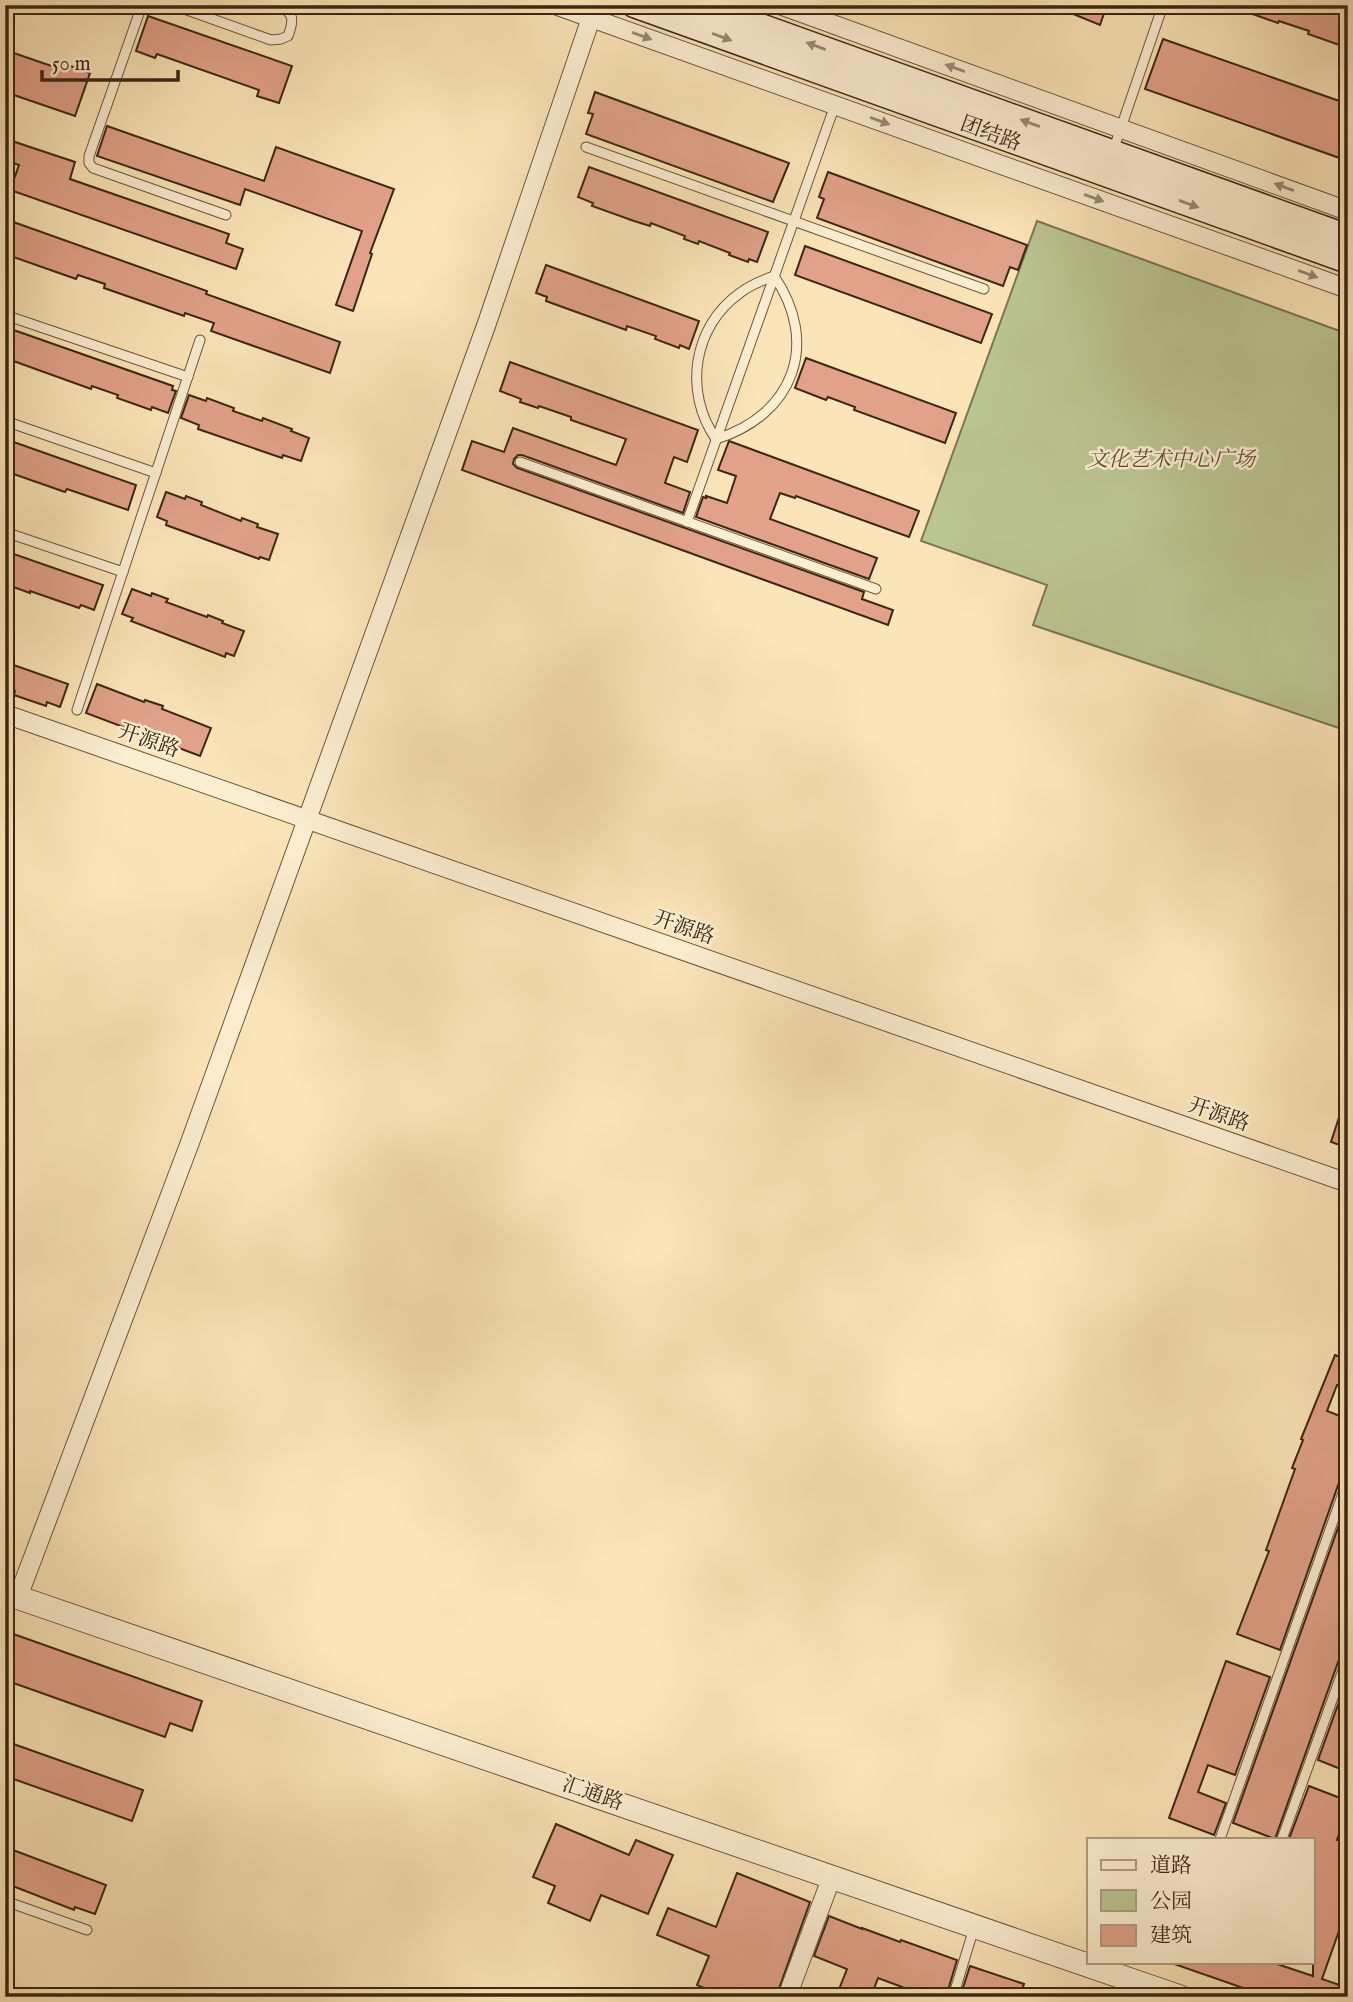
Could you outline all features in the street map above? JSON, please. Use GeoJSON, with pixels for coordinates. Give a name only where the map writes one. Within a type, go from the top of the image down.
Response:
{"type":"FeatureCollection","features":[{"type":"Feature","properties":{"kind":"main road","name":"团结路"},"geometry":{"type":"LineString","coordinates":[[634,5],[1348,261]]}},
{"type":"Feature","properties":{"kind":"main road","name":"团结路"},"geometry":{"type":"LineString","coordinates":[[702,5],[1348,237]]}},
{"type":"Feature","properties":{"kind":"street"},"geometry":{"type":"LineString","coordinates":[[555,5],[1348,289]]}},
{"type":"Feature","properties":{"kind":"street"},"geometry":{"type":"LineString","coordinates":[[780,5],[1348,211]]}},
{"type":"Feature","properties":{"kind":"street"},"geometry":{"type":"LineString","coordinates":[[12,1595],[189,1145],[487,323],[591,18]]}},
{"type":"Feature","properties":{"kind":"street","name":"开源路"},"geometry":{"type":"LineString","coordinates":[[5,714],[1348,1183]]}},
{"type":"Feature","properties":{"kind":"street","name":"汇通路"},"geometry":{"type":"LineString","coordinates":[[12,1595],[1180,1997]]}},
{"type":"Feature","properties":{"kind":"street"},"geometry":{"type":"LineString","coordinates":[[787,1997],[832,1876]]}},
{"type":"Feature","properties":{"kind":"lane"},"geometry":{"type":"LineString","coordinates":[[142,5],[89,156],[89,163],[93,167],[226,215]]}},
{"type":"Feature","properties":{"kind":"lane"},"geometry":{"type":"LineString","coordinates":[[173,5],[271,40],[281,40],[288,36],[293,21],[291,15],[276,5]]}},
{"type":"Feature","properties":{"kind":"lane"},"geometry":{"type":"LineString","coordinates":[[1112,152],[1163,5]]}},
{"type":"Feature","properties":{"kind":"lane"},"geometry":{"type":"LineString","coordinates":[[687,522],[835,105]]}},
{"type":"Feature","properties":{"kind":"lane"},"geometry":{"type":"LineString","coordinates":[[586,147],[984,289]]}},
{"type":"Feature","properties":{"kind":"lane"},"geometry":{"type":"LineString","coordinates":[[716,439],[734,433],[766,413],[779,399],[791,374],[797,346],[797,327],[793,309],[774,275]]}},
{"type":"Feature","properties":{"kind":"lane"},"geometry":{"type":"LineString","coordinates":[[716,439],[699,404],[696,379],[698,354],[707,330],[721,309],[740,292],[774,275]]}},
{"type":"Feature","properties":{"kind":"lane"},"geometry":{"type":"LineString","coordinates":[[5,315],[188,377]]}},
{"type":"Feature","properties":{"kind":"lane"},"geometry":{"type":"LineString","coordinates":[[77,710],[200,340]]}},
{"type":"Feature","properties":{"kind":"lane"},"geometry":{"type":"LineString","coordinates":[[5,421],[156,472]]}},
{"type":"Feature","properties":{"kind":"lane"},"geometry":{"type":"LineString","coordinates":[[520,462],[876,589]]}},
{"type":"Feature","properties":{"kind":"lane"},"geometry":{"type":"LineString","coordinates":[[5,532],[123,572]]}},
{"type":"Feature","properties":{"kind":"lane"},"geometry":{"type":"LineString","coordinates":[[1220,1838],[1348,1479]]}},
{"type":"Feature","properties":{"kind":"lane"},"geometry":{"type":"LineString","coordinates":[[1282,1838],[1348,1656]]}},
{"type":"Feature","properties":{"kind":"lane"},"geometry":{"type":"LineString","coordinates":[[5,1901],[87,1930]]}},
{"type":"Feature","properties":{"kind":"lane"},"geometry":{"type":"LineString","coordinates":[[953,1997],[975,1926]]}},
{"type":"Feature","properties":{"kind":"green space","name":"文化艺术中心广场"},"geometry":{"type":"Polygon","coordinates":[[[1037,221],[1348,334],[1348,731],[1033,625],[1047,585],[921,541],[1037,221]]]}},
{"type":"Feature","properties":{"kind":"building"},"geometry":{"type":"Polygon","coordinates":[[[1051,5],[1107,5],[1100,25],[1051,5]]]}},
{"type":"Feature","properties":{"kind":"building"},"geometry":{"type":"Polygon","coordinates":[[[1318,5],[1348,16],[1348,48],[1308,34],[1309,31],[1279,21],[1278,23],[1232,7],[1318,5]]]}},
{"type":"Feature","properties":{"kind":"building"},"geometry":{"type":"Polygon","coordinates":[[[148,16],[292,66],[279,103],[257,96],[259,90],[157,54],[155,58],[136,51],[148,16]]]}},
{"type":"Feature","properties":{"kind":"building"},"geometry":{"type":"Polygon","coordinates":[[[1163,39],[1348,104],[1348,161],[1145,89],[1163,39]]]}},
{"type":"Feature","properties":{"kind":"building"},"geometry":{"type":"Polygon","coordinates":[[[5,50],[66,71],[68,65],[90,73],[75,116],[5,92],[5,50]]]}},
{"type":"Feature","properties":{"kind":"building"},"geometry":{"type":"Polygon","coordinates":[[[595,92],[789,163],[773,202],[586,134],[593,114],[588,113],[595,92]]]}},
{"type":"Feature","properties":{"kind":"building"},"geometry":{"type":"Polygon","coordinates":[[[107,126],[264,181],[276,147],[394,189],[370,253],[372,254],[353,311],[336,305],[362,231],[245,189],[240,205],[97,156],[107,126]]]}},
{"type":"Feature","properties":{"kind":"building"},"geometry":{"type":"Polygon","coordinates":[[[9,140],[75,162],[70,179],[229,234],[226,243],[243,249],[236,269],[10,190],[19,165],[5,160],[9,140]]]}},
{"type":"Feature","properties":{"kind":"building"},"geometry":{"type":"Polygon","coordinates":[[[589,167],[768,232],[757,262],[749,259],[748,262],[699,241],[698,244],[684,239],[685,236],[651,223],[650,226],[592,206],[593,203],[578,197],[589,167]]]}},
{"type":"Feature","properties":{"kind":"building"},"geometry":{"type":"Polygon","coordinates":[[[828,172],[1027,245],[1018,270],[1010,267],[1003,286],[817,218],[824,199],[819,197],[828,172]]]}},
{"type":"Feature","properties":{"kind":"building"},"geometry":{"type":"Polygon","coordinates":[[[5,219],[340,342],[330,373],[211,331],[214,323],[185,313],[184,316],[104,288],[105,284],[78,275],[76,279],[5,254],[5,219]]]}},
{"type":"Feature","properties":{"kind":"building"},"geometry":{"type":"Polygon","coordinates":[[[805,246],[992,314],[981,343],[795,275],[805,246]]]}},
{"type":"Feature","properties":{"kind":"building"},"geometry":{"type":"Polygon","coordinates":[[[546,265],[699,321],[689,349],[680,345],[679,348],[655,339],[656,336],[627,326],[626,330],[546,301],[547,297],[536,293],[546,265]]]}},
{"type":"Feature","properties":{"kind":"building"},"geometry":{"type":"Polygon","coordinates":[[[5,327],[173,386],[172,390],[176,391],[168,413],[152,407],[151,410],[117,398],[118,395],[92,386],[91,389],[5,358],[5,327]]]}},
{"type":"Feature","properties":{"kind":"building"},"geometry":{"type":"Polygon","coordinates":[[[806,358],[956,413],[945,443],[854,410],[855,407],[828,397],[826,400],[795,388],[806,358]]]}},
{"type":"Feature","properties":{"kind":"building"},"geometry":{"type":"Polygon","coordinates":[[[510,362],[698,430],[687,462],[674,457],[665,483],[690,492],[683,513],[522,455],[514,459],[513,464],[517,468],[864,592],[862,599],[893,610],[888,625],[462,470],[472,441],[504,452],[513,428],[616,465],[626,439],[571,420],[571,417],[520,402],[521,399],[500,391],[510,362]]]}},
{"type":"Feature","properties":{"kind":"building"},"geometry":{"type":"Polygon","coordinates":[[[189,395],[206,401],[207,398],[262,421],[263,418],[309,438],[301,461],[283,455],[282,458],[198,429],[199,425],[181,418],[189,395]]]}},
{"type":"Feature","properties":{"kind":"building"},"geometry":{"type":"Polygon","coordinates":[[[5,439],[136,485],[128,510],[5,471],[5,439]]]}},
{"type":"Feature","properties":{"kind":"building"},"geometry":{"type":"Polygon","coordinates":[[[729,441],[919,511],[909,537],[796,496],[795,498],[780,493],[770,519],[877,558],[869,579],[696,517],[703,497],[727,503],[736,476],[718,470],[729,441]]]}},
{"type":"Feature","properties":{"kind":"building"},"geometry":{"type":"Polygon","coordinates":[[[166,492],[202,502],[201,505],[241,521],[242,518],[258,524],[257,527],[278,534],[269,560],[259,559],[166,525],[167,521],[157,517],[166,492]]]}},
{"type":"Feature","properties":{"kind":"building"},"geometry":{"type":"Polygon","coordinates":[[[5,551],[103,585],[94,610],[81,605],[79,608],[5,584],[5,551]]]}},
{"type":"Feature","properties":{"kind":"building"},"geometry":{"type":"Polygon","coordinates":[[[132,589],[168,599],[166,602],[207,617],[208,615],[244,631],[234,656],[226,653],[225,657],[131,621],[133,618],[122,614],[132,589]]]}},
{"type":"Feature","properties":{"kind":"building"},"geometry":{"type":"Polygon","coordinates":[[[5,662],[68,684],[60,707],[47,702],[46,706],[14,695],[15,691],[5,687],[5,662]]]}},
{"type":"Feature","properties":{"kind":"building"},"geometry":{"type":"Polygon","coordinates":[[[97,684],[144,702],[145,700],[163,706],[162,709],[211,728],[200,756],[86,713],[97,684]]]}},
{"type":"Feature","properties":{"kind":"building"},"geometry":{"type":"Polygon","coordinates":[[[1345,1099],[1348,1100],[1348,1148],[1331,1142],[1345,1099]]]}},
{"type":"Feature","properties":{"kind":"building"},"geometry":{"type":"Polygon","coordinates":[[[1335,1355],[1348,1360],[1344,1368],[1348,1370],[1348,1390],[1337,1385],[1327,1411],[1348,1419],[1348,1465],[1341,1477],[1280,1650],[1237,1634],[1269,1551],[1266,1550],[1295,1469],[1292,1468],[1303,1440],[1301,1439],[1335,1355]]]}},
{"type":"Feature","properties":{"kind":"building"},"geometry":{"type":"Polygon","coordinates":[[[1345,1508],[1348,1510],[1348,1649],[1341,1654],[1275,1838],[1233,1823],[1345,1508]]]}},
{"type":"Feature","properties":{"kind":"building"},"geometry":{"type":"Polygon","coordinates":[[[5,1631],[202,1701],[192,1731],[170,1723],[165,1737],[5,1680],[5,1631]]]}},
{"type":"Feature","properties":{"kind":"building"},"geometry":{"type":"Polygon","coordinates":[[[1226,1661],[1270,1677],[1235,1775],[1208,1765],[1198,1792],[1226,1803],[1214,1835],[1169,1818],[1226,1661]]]}},
{"type":"Feature","properties":{"kind":"building"},"geometry":{"type":"Polygon","coordinates":[[[1348,1677],[1348,1772],[1318,1760],[1348,1677]]]}},
{"type":"Feature","properties":{"kind":"building"},"geometry":{"type":"Polygon","coordinates":[[[5,1741],[143,1790],[132,1821],[5,1776],[5,1741]]]}},
{"type":"Feature","properties":{"kind":"building"},"geometry":{"type":"Polygon","coordinates":[[[1309,1786],[1348,1801],[1348,1810],[1337,1840],[1348,1844],[1348,1934],[1339,1931],[1322,1979],[1348,1988],[1348,1997],[1269,1997],[1174,1964],[1277,1964],[1313,1976],[1314,1838],[1289,1838],[1309,1786]]]}},
{"type":"Feature","properties":{"kind":"building"},"geometry":{"type":"Polygon","coordinates":[[[556,1824],[629,1855],[636,1840],[673,1855],[648,1914],[601,1895],[590,1921],[548,1903],[555,1886],[533,1877],[556,1824]]]}},
{"type":"Feature","properties":{"kind":"building"},"geometry":{"type":"Polygon","coordinates":[[[5,1847],[106,1885],[95,1914],[75,1907],[74,1910],[5,1883],[5,1847]]]}},
{"type":"Feature","properties":{"kind":"building"},"geometry":{"type":"Polygon","coordinates":[[[737,1873],[810,1902],[776,1997],[725,1997],[697,1985],[709,1956],[657,1935],[668,1908],[716,1927],[737,1873]]]}},
{"type":"Feature","properties":{"kind":"building"},"geometry":{"type":"Polygon","coordinates":[[[829,1916],[957,1960],[946,1997],[929,1997],[878,1978],[871,1997],[836,1997],[847,1969],[814,1956],[829,1916]]]}},
{"type":"Feature","properties":{"kind":"building"},"geometry":{"type":"Polygon","coordinates":[[[970,1966],[1024,1984],[1020,1997],[960,1997],[970,1966]]]}}]}
